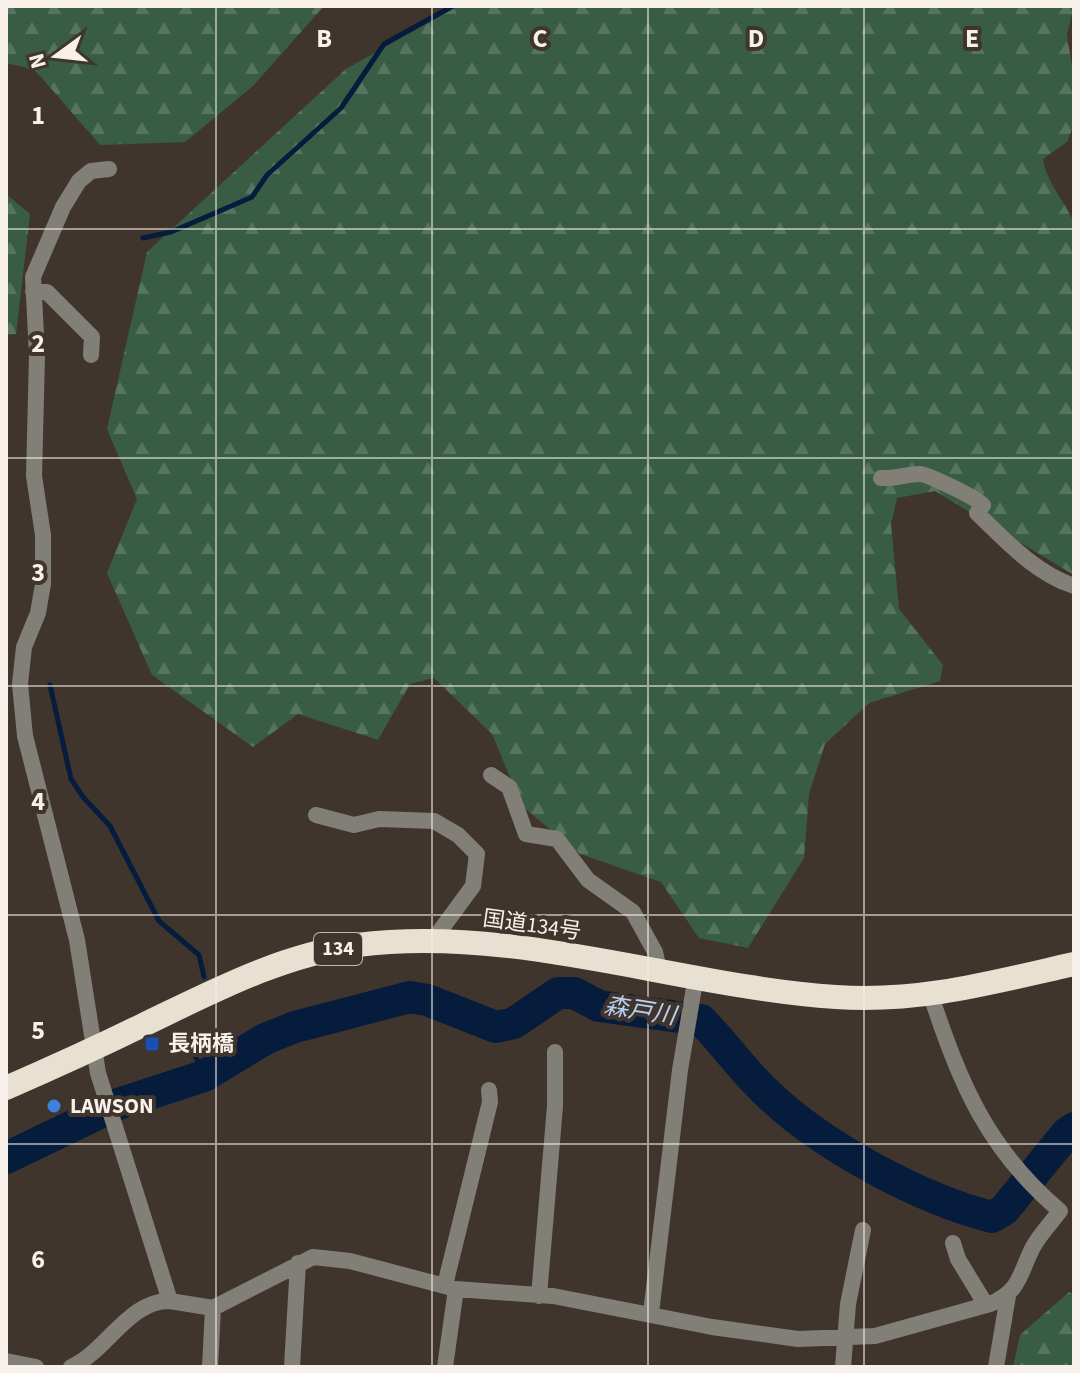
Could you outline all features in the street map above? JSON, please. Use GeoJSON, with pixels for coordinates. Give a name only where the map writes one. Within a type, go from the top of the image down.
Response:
{"type":"FeatureCollection","features":[{"type":"Feature","properties":{"kind":"highway","name":"国道134号"},"geometry":{"type":"LineString","coordinates":[[6,1088],[258,971],[354,945],[434,939],[491,943],[835,997],[931,996],[1074,964]]}},
{"type":"Feature","properties":{"kind":"street"},"geometry":{"type":"LineString","coordinates":[[109,169],[91,171],[79,181],[63,207],[33,277],[37,355],[34,476],[43,535],[43,584],[38,613],[24,647],[20,684],[25,736],[77,940],[93,1050],[170,1301]]}},
{"type":"Feature","properties":{"kind":"street"},"geometry":{"type":"LineString","coordinates":[[33,291],[47,292],[92,337],[91,355]]}},
{"type":"Feature","properties":{"kind":"street"},"geometry":{"type":"LineString","coordinates":[[881,478],[924,473],[950,489],[975,496],[983,505],[977,513],[1004,539],[1042,571],[1074,586]]}},
{"type":"Feature","properties":{"kind":"street"},"geometry":{"type":"LineString","coordinates":[[491,775],[509,787],[526,834],[557,839],[588,880],[633,912],[655,952],[659,970]]}},
{"type":"Feature","properties":{"kind":"street"},"geometry":{"type":"LineString","coordinates":[[316,815],[354,825],[379,819],[434,821],[458,835],[477,854],[473,886],[434,939]]}},
{"type":"Feature","properties":{"kind":"street"},"geometry":{"type":"LineString","coordinates":[[651,1313],[696,976]]}},
{"type":"Feature","properties":{"kind":"street"},"geometry":{"type":"LineString","coordinates":[[931,996],[952,1058],[1001,1152],[1036,1191],[1067,1214],[1035,1244],[1008,1296],[996,1367]]}},
{"type":"Feature","properties":{"kind":"street"},"geometry":{"type":"LineString","coordinates":[[539,1296],[555,1106],[555,1052]]}},
{"type":"Feature","properties":{"kind":"street"},"geometry":{"type":"LineString","coordinates":[[445,1367],[450,1287],[490,1102],[489,1090]]}},
{"type":"Feature","properties":{"kind":"street"},"geometry":{"type":"LineString","coordinates":[[843,1367],[863,1230]]}},
{"type":"Feature","properties":{"kind":"street"},"geometry":{"type":"LineString","coordinates":[[953,1243],[958,1259],[986,1305]]}},
{"type":"Feature","properties":{"kind":"street"},"geometry":{"type":"LineString","coordinates":[[71,1367],[86,1361],[148,1304],[170,1301],[213,1308],[248,1293],[313,1257],[350,1261],[450,1287],[539,1296],[781,1337],[845,1337],[903,1330],[1008,1296]]}},
{"type":"Feature","properties":{"kind":"street"},"geometry":{"type":"LineString","coordinates":[[292,1367],[298,1263]]}},
{"type":"Feature","properties":{"kind":"street"},"geometry":{"type":"LineString","coordinates":[[210,1367],[213,1308]]}},
{"type":"Feature","properties":{"kind":"street"},"geometry":{"type":"LineString","coordinates":[[6,1361],[36,1367]]}},
{"type":"Feature","properties":{"kind":"green space"},"geometry":{"type":"Polygon","coordinates":[[[6,6],[324,6],[253,86],[185,142],[100,145],[35,70],[6,63],[6,6]]]}},
{"type":"Feature","properties":{"kind":"green space"},"geometry":{"type":"Polygon","coordinates":[[[458,6],[1074,6],[1067,34],[1074,80],[1074,124],[1067,142],[1043,159],[1048,176],[1074,223],[1074,575],[935,491],[897,498],[891,524],[899,609],[943,665],[940,681],[869,703],[825,744],[809,794],[804,858],[748,948],[699,938],[661,882],[580,854],[522,806],[492,734],[434,678],[410,684],[378,740],[298,714],[253,747],[152,675],[107,573],[137,499],[107,429],[147,252],[346,69],[458,6]]]}},
{"type":"Feature","properties":{"kind":"green space"},"geometry":{"type":"Polygon","coordinates":[[[6,194],[30,214],[16,334],[6,335],[6,194]]]}},
{"type":"Feature","properties":{"kind":"green space"},"geometry":{"type":"Polygon","coordinates":[[[1069,1292],[1074,1295],[1074,1367],[1013,1367],[1020,1335],[1069,1292]]]}},
{"type":"Feature","properties":{"kind":"waterway"},"geometry":{"type":"LineString","coordinates":[[143,238],[171,232],[252,197],[267,175],[341,108],[384,44],[453,6]]}},
{"type":"Feature","properties":{"kind":"waterway"},"geometry":{"type":"LineString","coordinates":[[50,685],[71,779],[110,826],[159,921],[199,955],[204,977]]}},
{"type":"Feature","properties":{"kind":"waterway","name":"森戸川"},"geometry":{"type":"LineString","coordinates":[[6,1158],[118,1104],[204,1076],[265,1039],[295,1027],[410,997],[427,1000],[496,1027],[514,1023],[558,993],[574,993],[599,1006],[701,1020],[758,1084],[814,1132],[903,1184],[992,1217],[1004,1210],[1074,1128]]}},
{"type":"Feature","properties":{"kind":"waterway"},"geometry":{"type":"LineString","coordinates":[[188,1039],[204,1076]]}},
{"type":"Feature","properties":{"kind":"place","name":"長柄橋"},"geometry":{"type":"Point","coordinates":[152,1044]}},
{"type":"Feature","properties":{"kind":"place","name":"LAWSON"},"geometry":{"type":"Point","coordinates":[54,1106]}}]}
